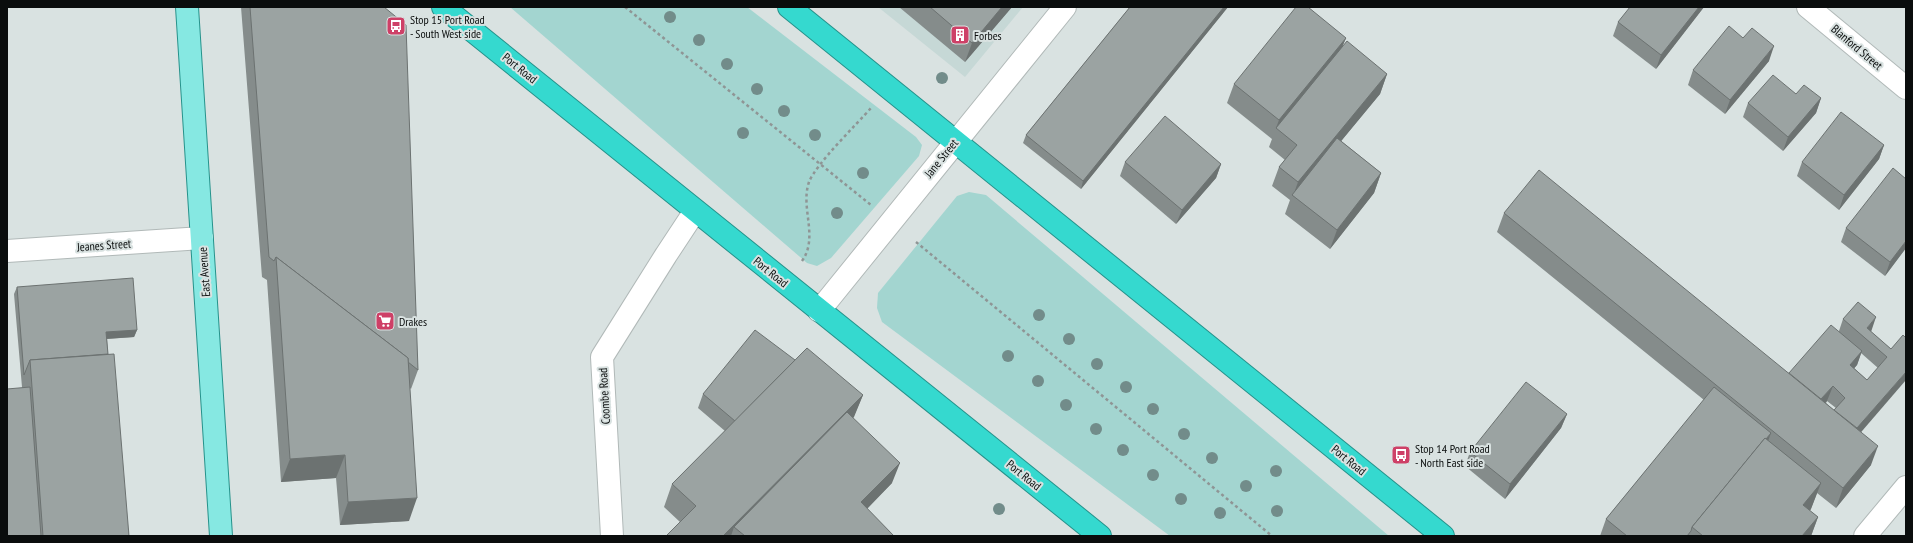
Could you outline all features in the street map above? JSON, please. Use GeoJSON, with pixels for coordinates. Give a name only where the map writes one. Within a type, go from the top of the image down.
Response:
{"type":"FeatureCollection","features":[{"type":"Feature","properties":{"kind":"highway","name":"Port Road"},"geometry":{"type":"LineString","coordinates":[[444,7],[819,311],[1100,536]]}},
{"type":"Feature","properties":{"kind":"highway","name":"Port Road"},"geometry":{"type":"LineString","coordinates":[[788,7],[1444,536]]}},
{"type":"Feature","properties":{"kind":"main road","name":"East Avenue"},"geometry":{"type":"LineString","coordinates":[[187,7],[221,536]]}},
{"type":"Feature","properties":{"kind":"street","name":"Jane Street"},"geometry":{"type":"LineString","coordinates":[[819,311],[1065,7]]}},
{"type":"Feature","properties":{"kind":"street","name":"Blanford Street"},"geometry":{"type":"LineString","coordinates":[[1808,7],[1906,88]]}},
{"type":"Feature","properties":{"kind":"street","name":"Coombe Road"},"geometry":{"type":"LineString","coordinates":[[612,536],[602,357],[695,211]]}},
{"type":"Feature","properties":{"kind":"street","name":"Jeanes Street"},"geometry":{"type":"LineString","coordinates":[[7,251],[202,238]]}},
{"type":"Feature","properties":{"kind":"street"},"geometry":{"type":"LineString","coordinates":[[1865,536],[1906,487]]}},
{"type":"Feature","properties":{"kind":"path"},"geometry":{"type":"LineString","coordinates":[[625,7],[872,206]]}},
{"type":"Feature","properties":{"kind":"path"},"geometry":{"type":"LineString","coordinates":[[800,263],[807,254],[810,236],[807,199],[809,182],[820,165],[875,103]]}},
{"type":"Feature","properties":{"kind":"path"},"geometry":{"type":"LineString","coordinates":[[916,242],[1272,536]]}},
{"type":"Feature","properties":{"kind":"shaded area"},"geometry":{"type":"Polygon","coordinates":[[[510,7],[747,7],[916,137],[922,145],[919,156],[831,258],[817,266],[807,263],[510,7]]]}},
{"type":"Feature","properties":{"kind":"shaded area","name":"Forbes"},"geometry":{"type":"Polygon","coordinates":[[[878,7],[1023,7],[965,77],[878,7]]]}},
{"type":"Feature","properties":{"kind":"shaded area"},"geometry":{"type":"Polygon","coordinates":[[[969,192],[986,195],[1389,536],[1170,536],[882,322],[877,308],[878,293],[957,196],[969,192]]]}},
{"type":"Feature","properties":{"kind":"building"},"geometry":{"type":"Polygon","coordinates":[[[250,7],[384,7],[406,25],[418,370],[408,362],[408,358],[276,257],[274,261],[269,257],[250,7]]]}},
{"type":"Feature","properties":{"kind":"building"},"geometry":{"type":"Polygon","coordinates":[[[930,7],[1002,7],[972,43],[930,7]]]}},
{"type":"Feature","properties":{"kind":"building"},"geometry":{"type":"Polygon","coordinates":[[[1130,7],[1224,7],[1083,181],[1026,135],[1130,7]]]}},
{"type":"Feature","properties":{"kind":"building"},"geometry":{"type":"Polygon","coordinates":[[[1296,7],[1308,7],[1346,38],[1279,120],[1234,84],[1296,7]]]}},
{"type":"Feature","properties":{"kind":"building"},"geometry":{"type":"Polygon","coordinates":[[[1630,7],[1699,7],[1661,55],[1618,22],[1630,7]]]}},
{"type":"Feature","properties":{"kind":"building"},"geometry":{"type":"Polygon","coordinates":[[[1729,26],[1743,38],[1752,28],[1774,46],[1730,100],[1693,70],[1729,26]]]}},
{"type":"Feature","properties":{"kind":"building"},"geometry":{"type":"Polygon","coordinates":[[[1347,41],[1387,74],[1298,182],[1279,167],[1297,145],[1276,128],[1347,41]]]}},
{"type":"Feature","properties":{"kind":"building"},"geometry":{"type":"Polygon","coordinates":[[[1773,75],[1796,94],[1804,85],[1821,98],[1788,137],[1748,103],[1773,75]]]}},
{"type":"Feature","properties":{"kind":"building"},"geometry":{"type":"Polygon","coordinates":[[[1841,112],[1884,145],[1844,195],[1802,162],[1841,112]]]}},
{"type":"Feature","properties":{"kind":"building"},"geometry":{"type":"Polygon","coordinates":[[[1165,116],[1221,164],[1182,210],[1125,162],[1165,116]]]}},
{"type":"Feature","properties":{"kind":"building"},"geometry":{"type":"Polygon","coordinates":[[[1337,138],[1381,173],[1337,230],[1292,195],[1337,138]]]}},
{"type":"Feature","properties":{"kind":"building"},"geometry":{"type":"Polygon","coordinates":[[[1893,168],[1906,179],[1906,241],[1890,262],[1846,228],[1893,168]]]}},
{"type":"Feature","properties":{"kind":"building"},"geometry":{"type":"Polygon","coordinates":[[[1539,170],[1878,446],[1843,488],[1504,213],[1539,170]]]}},
{"type":"Feature","properties":{"kind":"building"},"geometry":{"type":"Polygon","coordinates":[[[276,257],[408,358],[417,498],[348,502],[345,455],[290,459],[276,257]]]}},
{"type":"Feature","properties":{"kind":"building"},"geometry":{"type":"Polygon","coordinates":[[[133,278],[137,330],[106,332],[108,354],[30,360],[24,375],[17,287],[133,278]]]}},
{"type":"Feature","properties":{"kind":"building"},"geometry":{"type":"Polygon","coordinates":[[[1858,302],[1876,317],[1867,328],[1891,349],[1903,335],[1906,338],[1906,372],[1857,428],[1834,410],[1845,398],[1833,386],[1821,399],[1789,373],[1831,325],[1862,351],[1850,365],[1867,380],[1887,357],[1843,319],[1858,302]]]}},
{"type":"Feature","properties":{"kind":"building"},"geometry":{"type":"Polygon","coordinates":[[[755,330],[795,360],[735,421],[703,394],[755,330]]]}},
{"type":"Feature","properties":{"kind":"building"},"geometry":{"type":"Polygon","coordinates":[[[807,348],[863,395],[723,536],[668,536],[667,535],[696,506],[672,484],[807,348]]]}},
{"type":"Feature","properties":{"kind":"building"},"geometry":{"type":"Polygon","coordinates":[[[114,354],[129,536],[43,536],[30,360],[114,354]]]}},
{"type":"Feature","properties":{"kind":"building"},"geometry":{"type":"Polygon","coordinates":[[[1526,382],[1567,414],[1510,484],[1470,452],[1526,382]]]}},
{"type":"Feature","properties":{"kind":"building"},"geometry":{"type":"Polygon","coordinates":[[[30,387],[41,536],[7,536],[7,389],[30,387]]]}},
{"type":"Feature","properties":{"kind":"building"},"geometry":{"type":"Polygon","coordinates":[[[1714,387],[1771,433],[1766,439],[1765,438],[1692,527],[1687,536],[1627,536],[1606,519],[1714,387]]]}},
{"type":"Feature","properties":{"kind":"building"},"geometry":{"type":"Polygon","coordinates":[[[847,412],[900,463],[861,502],[894,536],[745,536],[734,527],[847,412]]]}},
{"type":"Feature","properties":{"kind":"building"},"geometry":{"type":"Polygon","coordinates":[[[1765,438],[1821,483],[1803,505],[1818,517],[1802,536],[1703,536],[1692,527],[1765,438]]]}},
{"type":"Feature","properties":{"kind":"place","name":"Stop 15 Port Road - South West side"},"geometry":{"type":"Point","coordinates":[396,26]}},
{"type":"Feature","properties":{"kind":"place","name":"Forbes"},"geometry":{"type":"Point","coordinates":[960,35]}},
{"type":"Feature","properties":{"kind":"place","name":"Drakes"},"geometry":{"type":"Point","coordinates":[385,321]}},
{"type":"Feature","properties":{"kind":"place","name":"Stop 14 Port Road - North East side"},"geometry":{"type":"Point","coordinates":[1401,455]}}]}
